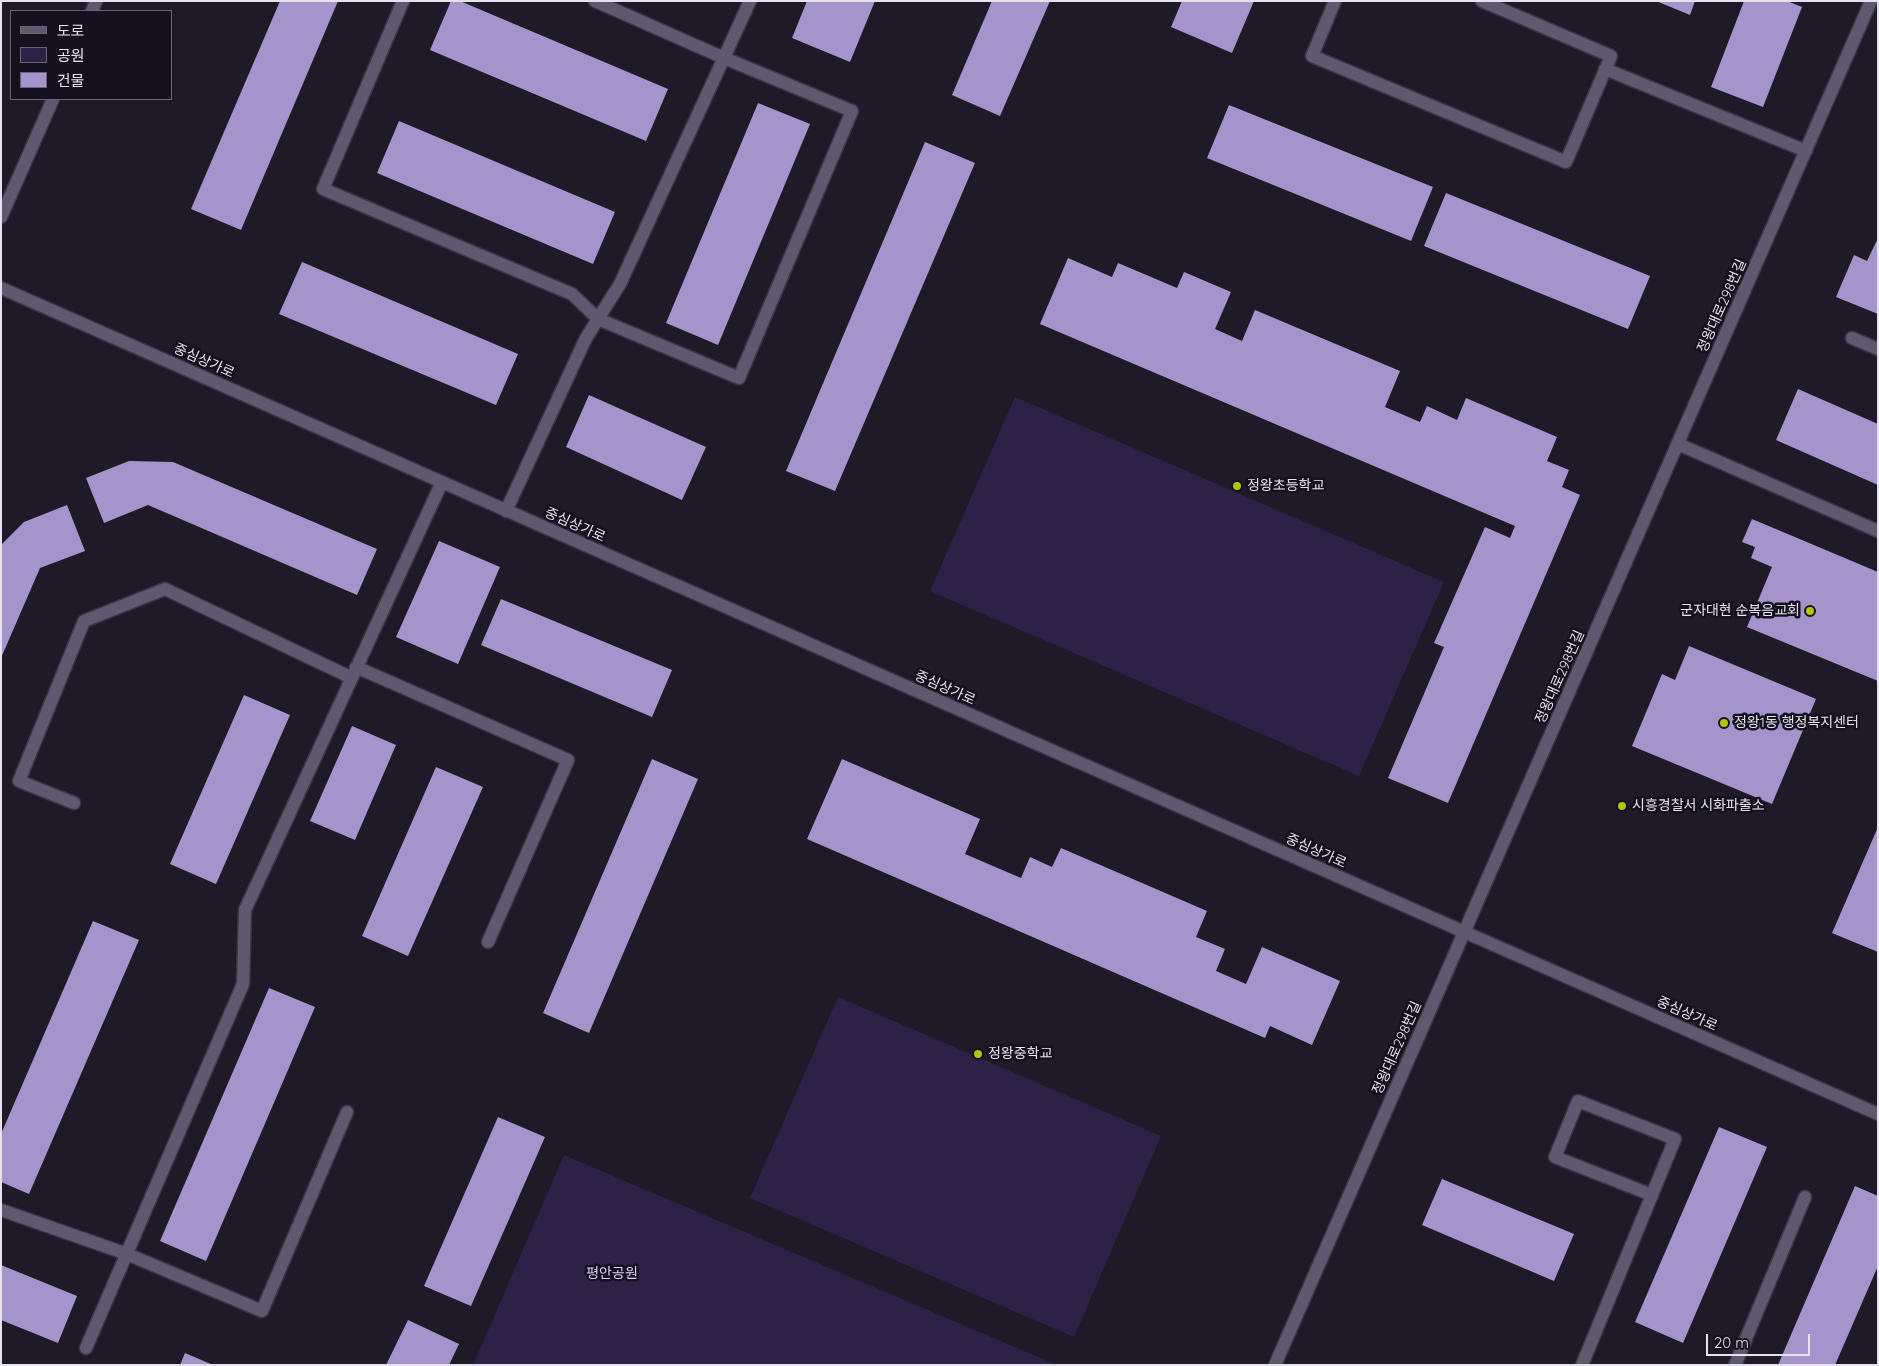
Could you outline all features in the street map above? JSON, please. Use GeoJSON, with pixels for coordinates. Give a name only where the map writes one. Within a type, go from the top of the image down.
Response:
{"type":"FeatureCollection","features":[{"type":"Feature","properties":{"kind":"street"},"geometry":{"type":"LineString","coordinates":[[403,1],[323,189],[572,294],[598,319],[739,378],[852,111],[724,58],[595,1]]}},
{"type":"Feature","properties":{"kind":"street"},"geometry":{"type":"LineString","coordinates":[[506,511],[586,338],[620,284],[750,1]]}},
{"type":"Feature","properties":{"kind":"street"},"geometry":{"type":"LineString","coordinates":[[1335,1],[1312,56],[1566,162],[1611,56],[1482,1]]}},
{"type":"Feature","properties":{"kind":"street","name":"정왕대로298번길"},"geometry":{"type":"LineString","coordinates":[[1275,1365],[1871,1]]}},
{"type":"Feature","properties":{"kind":"street"},"geometry":{"type":"LineString","coordinates":[[1605,69],[1806,151]]}},
{"type":"Feature","properties":{"kind":"street"},"geometry":{"type":"LineString","coordinates":[[1,217],[53,100]]}},
{"type":"Feature","properties":{"kind":"street","name":"중심상가로"},"geometry":{"type":"LineString","coordinates":[[1,288],[1878,1114]]}},
{"type":"Feature","properties":{"kind":"street"},"geometry":{"type":"LineString","coordinates":[[1852,338],[1878,349]]}},
{"type":"Feature","properties":{"kind":"street"},"geometry":{"type":"LineString","coordinates":[[1678,444],[1878,531]]}},
{"type":"Feature","properties":{"kind":"street"},"geometry":{"type":"LineString","coordinates":[[86,1348],[243,984],[245,910],[442,482]]}},
{"type":"Feature","properties":{"kind":"street"},"geometry":{"type":"LineString","coordinates":[[74,803],[19,781],[84,621],[165,589],[354,673],[568,760],[488,942]]}},
{"type":"Feature","properties":{"kind":"street"},"geometry":{"type":"LineString","coordinates":[[1582,1365],[1652,1195],[1674,1139],[1578,1101],[1555,1157],[1652,1195]]}},
{"type":"Feature","properties":{"kind":"street"},"geometry":{"type":"LineString","coordinates":[[1,1210],[126,1254],[262,1311],[347,1112]]}},
{"type":"Feature","properties":{"kind":"street"},"geometry":{"type":"LineString","coordinates":[[1736,1365],[1805,1196]]}},
{"type":"Feature","properties":{"kind":"green space"},"geometry":{"type":"Polygon","coordinates":[[[1015,397],[1444,582],[1359,776],[930,591],[1015,397]]]}},
{"type":"Feature","properties":{"kind":"green space"},"geometry":{"type":"Polygon","coordinates":[[[838,997],[1161,1136],[1074,1337],[750,1198],[838,997]]]}},
{"type":"Feature","properties":{"kind":"green space","name":"평안공원"},"geometry":{"type":"Polygon","coordinates":[[[564,1155],[1057,1365],[473,1365],[564,1155]]]}},
{"type":"Feature","properties":{"kind":"building"},"geometry":{"type":"Polygon","coordinates":[[[280,1],[338,1],[241,230],[191,209],[280,1]]]}},
{"type":"Feature","properties":{"kind":"building"},"geometry":{"type":"Polygon","coordinates":[[[451,1],[460,1],[668,89],[646,141],[430,50],[451,1]]]}},
{"type":"Feature","properties":{"kind":"building"},"geometry":{"type":"Polygon","coordinates":[[[807,1],[875,1],[850,62],[792,38],[807,1]]]}},
{"type":"Feature","properties":{"kind":"building"},"geometry":{"type":"Polygon","coordinates":[[[992,1],[1050,1],[1000,116],[952,95],[992,1]]]}},
{"type":"Feature","properties":{"kind":"building"},"geometry":{"type":"Polygon","coordinates":[[[1182,1],[1254,1],[1232,53],[1171,27],[1182,1]]]}},
{"type":"Feature","properties":{"kind":"building"},"geometry":{"type":"Polygon","coordinates":[[[1656,1],[1695,1],[1690,15],[1656,1]]]}},
{"type":"Feature","properties":{"kind":"building"},"geometry":{"type":"Polygon","coordinates":[[[1744,1],[1787,1],[1802,7],[1763,107],[1711,87],[1744,1]]]}},
{"type":"Feature","properties":{"kind":"building"},"geometry":{"type":"Polygon","coordinates":[[[758,103],[810,124],[718,345],[666,323],[758,103]]]}},
{"type":"Feature","properties":{"kind":"building"},"geometry":{"type":"Polygon","coordinates":[[[1229,105],[1433,187],[1411,241],[1207,158],[1229,105]]]}},
{"type":"Feature","properties":{"kind":"building"},"geometry":{"type":"Polygon","coordinates":[[[399,121],[615,212],[593,264],[377,173],[399,121]]]}},
{"type":"Feature","properties":{"kind":"building"},"geometry":{"type":"Polygon","coordinates":[[[925,142],[975,163],[835,491],[786,471],[925,142]]]}},
{"type":"Feature","properties":{"kind":"building"},"geometry":{"type":"Polygon","coordinates":[[[1446,193],[1650,276],[1628,329],[1424,246],[1446,193]]]}},
{"type":"Feature","properties":{"kind":"building"},"geometry":{"type":"Polygon","coordinates":[[[1878,238],[1878,314],[1836,297],[1854,255],[1867,261],[1878,238]]]}},
{"type":"Feature","properties":{"kind":"building"},"geometry":{"type":"Polygon","coordinates":[[[1068,258],[1112,277],[1118,263],[1177,288],[1184,272],[1231,292],[1215,329],[1242,341],[1255,310],[1400,371],[1385,407],[1420,422],[1427,406],[1457,420],[1466,398],[1557,437],[1547,461],[1569,470],[1562,487],[1580,495],[1448,803],[1388,778],[1444,647],[1434,643],[1485,527],[1510,538],[1515,526],[1040,324],[1068,258]]]}},
{"type":"Feature","properties":{"kind":"building"},"geometry":{"type":"Polygon","coordinates":[[[302,262],[518,354],[496,405],[279,314],[302,262]]]}},
{"type":"Feature","properties":{"kind":"building"},"geometry":{"type":"Polygon","coordinates":[[[1798,389],[1878,424],[1878,485],[1776,440],[1798,389]]]}},
{"type":"Feature","properties":{"kind":"building"},"geometry":{"type":"Polygon","coordinates":[[[589,395],[706,447],[682,500],[566,447],[589,395]]]}},
{"type":"Feature","properties":{"kind":"building"},"geometry":{"type":"Polygon","coordinates":[[[129,461],[173,462],[377,549],[357,595],[148,505],[104,523],[86,478],[129,461]]]}},
{"type":"Feature","properties":{"kind":"building"},"geometry":{"type":"Polygon","coordinates":[[[67,505],[85,551],[40,568],[1,658],[1,545],[24,522],[67,505]]]}},
{"type":"Feature","properties":{"kind":"building"},"geometry":{"type":"Polygon","coordinates":[[[1752,519],[1878,572],[1878,681],[1747,627],[1772,567],[1751,558],[1755,547],[1742,542],[1752,519]]]}},
{"type":"Feature","properties":{"kind":"building"},"geometry":{"type":"Polygon","coordinates":[[[439,541],[500,567],[458,664],[396,637],[439,541]]]}},
{"type":"Feature","properties":{"kind":"building"},"geometry":{"type":"Polygon","coordinates":[[[501,599],[672,670],[652,717],[481,645],[501,599]]]}},
{"type":"Feature","properties":{"kind":"building","name":"정왕1동 행정복지센터"},"geometry":{"type":"Polygon","coordinates":[[[1689,646],[1816,699],[1772,804],[1632,746],[1662,674],[1675,680],[1689,646]]]}},
{"type":"Feature","properties":{"kind":"building"},"geometry":{"type":"Polygon","coordinates":[[[244,695],[290,715],[216,884],[170,864],[244,695]]]}},
{"type":"Feature","properties":{"kind":"building"},"geometry":{"type":"Polygon","coordinates":[[[352,726],[396,745],[355,840],[310,821],[352,726]]]}},
{"type":"Feature","properties":{"kind":"building"},"geometry":{"type":"Polygon","coordinates":[[[652,759],[698,779],[589,1033],[543,1013],[652,759]]]}},
{"type":"Feature","properties":{"kind":"building"},"geometry":{"type":"Polygon","coordinates":[[[842,759],[980,819],[965,854],[1021,878],[1030,857],[1052,867],[1061,848],[1207,911],[1196,937],[1225,949],[1216,971],[1246,984],[1262,947],[1340,981],[1312,1045],[1270,1026],[1265,1038],[807,839],[842,759]]]}},
{"type":"Feature","properties":{"kind":"building"},"geometry":{"type":"Polygon","coordinates":[[[436,767],[483,787],[408,956],[362,936],[436,767]]]}},
{"type":"Feature","properties":{"kind":"building"},"geometry":{"type":"Polygon","coordinates":[[[1878,827],[1878,952],[1832,933],[1878,827]]]}},
{"type":"Feature","properties":{"kind":"building"},"geometry":{"type":"Polygon","coordinates":[[[93,921],[139,940],[29,1194],[1,1182],[1,1134],[93,921]]]}},
{"type":"Feature","properties":{"kind":"building"},"geometry":{"type":"Polygon","coordinates":[[[269,988],[315,1007],[206,1261],[160,1241],[269,988]]]}},
{"type":"Feature","properties":{"kind":"building"},"geometry":{"type":"Polygon","coordinates":[[[498,1117],[545,1137],[471,1306],[424,1286],[498,1117]]]}},
{"type":"Feature","properties":{"kind":"building"},"geometry":{"type":"Polygon","coordinates":[[[1719,1127],[1767,1147],[1683,1343],[1635,1322],[1719,1127]]]}},
{"type":"Feature","properties":{"kind":"building"},"geometry":{"type":"Polygon","coordinates":[[[1442,1179],[1574,1234],[1554,1281],[1422,1225],[1442,1179]]]}},
{"type":"Feature","properties":{"kind":"building"},"geometry":{"type":"Polygon","coordinates":[[[1855,1186],[1878,1196],[1878,1266],[1835,1365],[1778,1365],[1855,1186]]]}},
{"type":"Feature","properties":{"kind":"building"},"geometry":{"type":"Polygon","coordinates":[[[1,1265],[77,1296],[58,1343],[1,1320],[1,1265]]]}},
{"type":"Feature","properties":{"kind":"building"},"geometry":{"type":"Polygon","coordinates":[[[408,1320],[459,1344],[449,1365],[386,1365],[408,1320]]]}},
{"type":"Feature","properties":{"kind":"building"},"geometry":{"type":"Polygon","coordinates":[[[185,1353],[213,1365],[180,1365],[185,1353]]]}},
{"type":"Feature","properties":{"kind":"place","name":"정왕초등학교"},"geometry":{"type":"Point","coordinates":[1237,486]}},
{"type":"Feature","properties":{"kind":"place","name":"군자대현 순복음교회"},"geometry":{"type":"Point","coordinates":[1810,611]}},
{"type":"Feature","properties":{"kind":"place","name":"정왕1동 행정복지센터"},"geometry":{"type":"Point","coordinates":[1724,723]}},
{"type":"Feature","properties":{"kind":"place","name":"시흥경찰서 시화파출소"},"geometry":{"type":"Point","coordinates":[1622,806]}},
{"type":"Feature","properties":{"kind":"place","name":"정왕중학교"},"geometry":{"type":"Point","coordinates":[978,1054]}}]}
